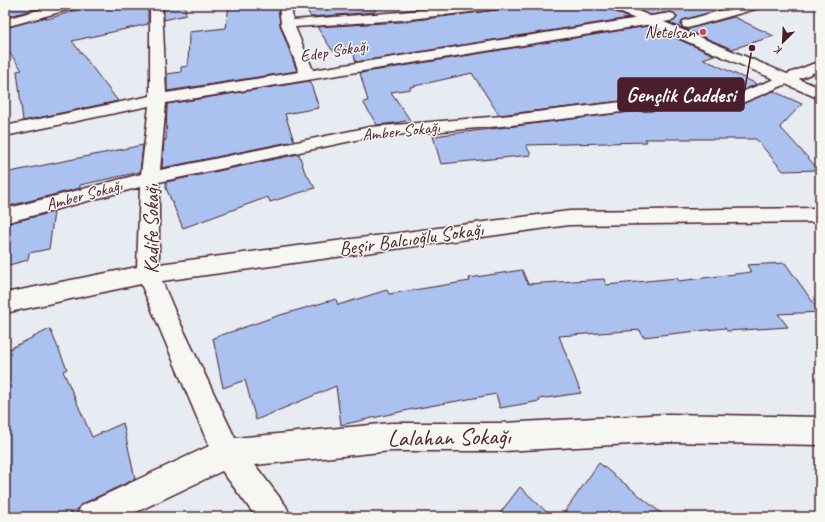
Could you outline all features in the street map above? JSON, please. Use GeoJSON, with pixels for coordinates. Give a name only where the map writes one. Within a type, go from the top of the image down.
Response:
{"type":"FeatureCollection","features":[{"type":"Feature","properties":{"kind":"street"},"geometry":{"type":"LineString","coordinates":[[5,23],[71,5]]}},
{"type":"Feature","properties":{"kind":"street","name":"Kadife Sokağı"},"geometry":{"type":"LineString","coordinates":[[156,5],[158,98],[150,178],[148,274],[164,314],[227,453],[275,517]]}},
{"type":"Feature","properties":{"kind":"street"},"geometry":{"type":"LineString","coordinates":[[285,5],[287,24],[307,74]]}},
{"type":"Feature","properties":{"kind":"street"},"geometry":{"type":"LineString","coordinates":[[287,24],[401,16],[496,5]]}},
{"type":"Feature","properties":{"kind":"street"},"geometry":{"type":"LineString","coordinates":[[614,5],[793,77],[820,82]]}},
{"type":"Feature","properties":{"kind":"street"},"geometry":{"type":"LineString","coordinates":[[640,5],[688,24],[793,77],[820,94]]}},
{"type":"Feature","properties":{"kind":"street"},"geometry":{"type":"LineString","coordinates":[[688,24],[755,5]]}},
{"type":"Feature","properties":{"kind":"street","name":"Edep Sokağı"},"geometry":{"type":"LineString","coordinates":[[5,131],[158,98],[670,17]]}},
{"type":"Feature","properties":{"kind":"street","name":"Amber Sokağı"},"geometry":{"type":"LineString","coordinates":[[5,216],[150,178],[370,132],[502,121],[630,106],[737,100],[820,65]]}},
{"type":"Feature","properties":{"kind":"street","name":"Beşir Balcıoğlu Sokağı"},"geometry":{"type":"LineString","coordinates":[[5,303],[148,274],[569,218],[820,214]]}},
{"type":"Feature","properties":{"kind":"street","name":"Lalahan Sokağı"},"geometry":{"type":"LineString","coordinates":[[92,517],[227,453],[391,437],[504,437],[668,428],[818,433]]}},
{"type":"Feature","properties":{"kind":"building"},"geometry":{"type":"Polygon","coordinates":[[[5,5],[33,5],[37,9],[5,17],[5,5]]]}},
{"type":"Feature","properties":{"kind":"building"},"geometry":{"type":"Polygon","coordinates":[[[95,5],[148,5],[148,24],[72,41],[118,101],[23,121],[17,71],[22,70],[5,47],[5,28],[46,17],[47,19],[95,5]]]}},
{"type":"Feature","properties":{"kind":"building"},"geometry":{"type":"Polygon","coordinates":[[[164,5],[185,5],[186,15],[164,20],[164,5]]]}},
{"type":"Feature","properties":{"kind":"building"},"geometry":{"type":"Polygon","coordinates":[[[229,5],[278,5],[280,25],[297,71],[167,91],[167,74],[181,72],[181,67],[188,66],[189,32],[226,28],[229,5]]]}},
{"type":"Feature","properties":{"kind":"building"},"geometry":{"type":"Polygon","coordinates":[[[304,5],[378,5],[374,12],[311,17],[304,5]]]}},
{"type":"Feature","properties":{"kind":"building"},"geometry":{"type":"Polygon","coordinates":[[[517,5],[607,5],[609,9],[629,18],[356,62],[352,48],[332,50],[317,27],[401,22],[496,10],[502,7],[517,5]]]}},
{"type":"Feature","properties":{"kind":"building"},"geometry":{"type":"Polygon","coordinates":[[[628,5],[709,5],[719,10],[683,20],[681,24],[682,28],[669,23],[677,18],[674,13],[670,12],[650,15],[628,5]]]}},
{"type":"Feature","properties":{"kind":"building"},"geometry":{"type":"Polygon","coordinates":[[[734,17],[774,36],[732,49],[684,29],[688,29],[734,17]]]}},
{"type":"Feature","properties":{"kind":"building"},"geometry":{"type":"Polygon","coordinates":[[[648,26],[714,55],[703,59],[757,84],[734,94],[630,100],[499,115],[472,73],[410,87],[411,89],[391,92],[410,120],[377,125],[363,102],[368,101],[360,73],[648,26]]]}},
{"type":"Feature","properties":{"kind":"building"},"geometry":{"type":"Polygon","coordinates":[[[310,81],[319,108],[285,114],[294,141],[162,168],[164,140],[166,140],[167,104],[310,81]]]}},
{"type":"Feature","properties":{"kind":"building"},"geometry":{"type":"Polygon","coordinates":[[[773,91],[802,104],[780,127],[819,170],[783,171],[756,139],[645,139],[647,142],[526,145],[531,155],[441,164],[433,136],[630,112],[737,106],[773,91]]]}},
{"type":"Feature","properties":{"kind":"building"},"geometry":{"type":"Polygon","coordinates":[[[143,145],[140,172],[80,185],[80,188],[5,207],[5,173],[143,145]]]}},
{"type":"Feature","properties":{"kind":"building"},"geometry":{"type":"Polygon","coordinates":[[[299,154],[304,170],[315,188],[270,202],[268,197],[183,228],[166,188],[166,182],[299,154]]]}},
{"type":"Feature","properties":{"kind":"building"},"geometry":{"type":"Polygon","coordinates":[[[54,212],[49,249],[29,253],[28,260],[5,266],[5,224],[54,212]]]}},
{"type":"Feature","properties":{"kind":"building"},"geometry":{"type":"Polygon","coordinates":[[[785,263],[820,312],[778,314],[788,327],[727,331],[725,328],[643,337],[640,330],[559,336],[581,393],[539,399],[540,401],[500,408],[496,394],[413,409],[341,425],[336,386],[256,420],[245,380],[223,388],[213,338],[277,316],[336,299],[338,305],[387,290],[389,294],[470,281],[469,278],[522,270],[528,284],[604,279],[606,285],[677,278],[679,281],[751,272],[747,265],[785,263]]]}},
{"type":"Feature","properties":{"kind":"building"},"geometry":{"type":"Polygon","coordinates":[[[50,329],[67,369],[63,371],[92,437],[123,423],[135,479],[80,505],[78,509],[63,517],[5,517],[5,351],[50,329]]]}},
{"type":"Feature","properties":{"kind":"building"},"geometry":{"type":"Polygon","coordinates":[[[599,463],[666,517],[561,517],[599,463]]]}},
{"type":"Feature","properties":{"kind":"building"},"geometry":{"type":"Polygon","coordinates":[[[520,487],[552,517],[497,517],[520,487]]]}},
{"type":"Feature","properties":{"kind":"place","name":"Netelsan"},"geometry":{"type":"Point","coordinates":[703,32]}},
{"type":"Feature","properties":{"kind":"place","name":"Gençlik Caddesi"},"geometry":{"type":"Point","coordinates":[752,48]}}]}
